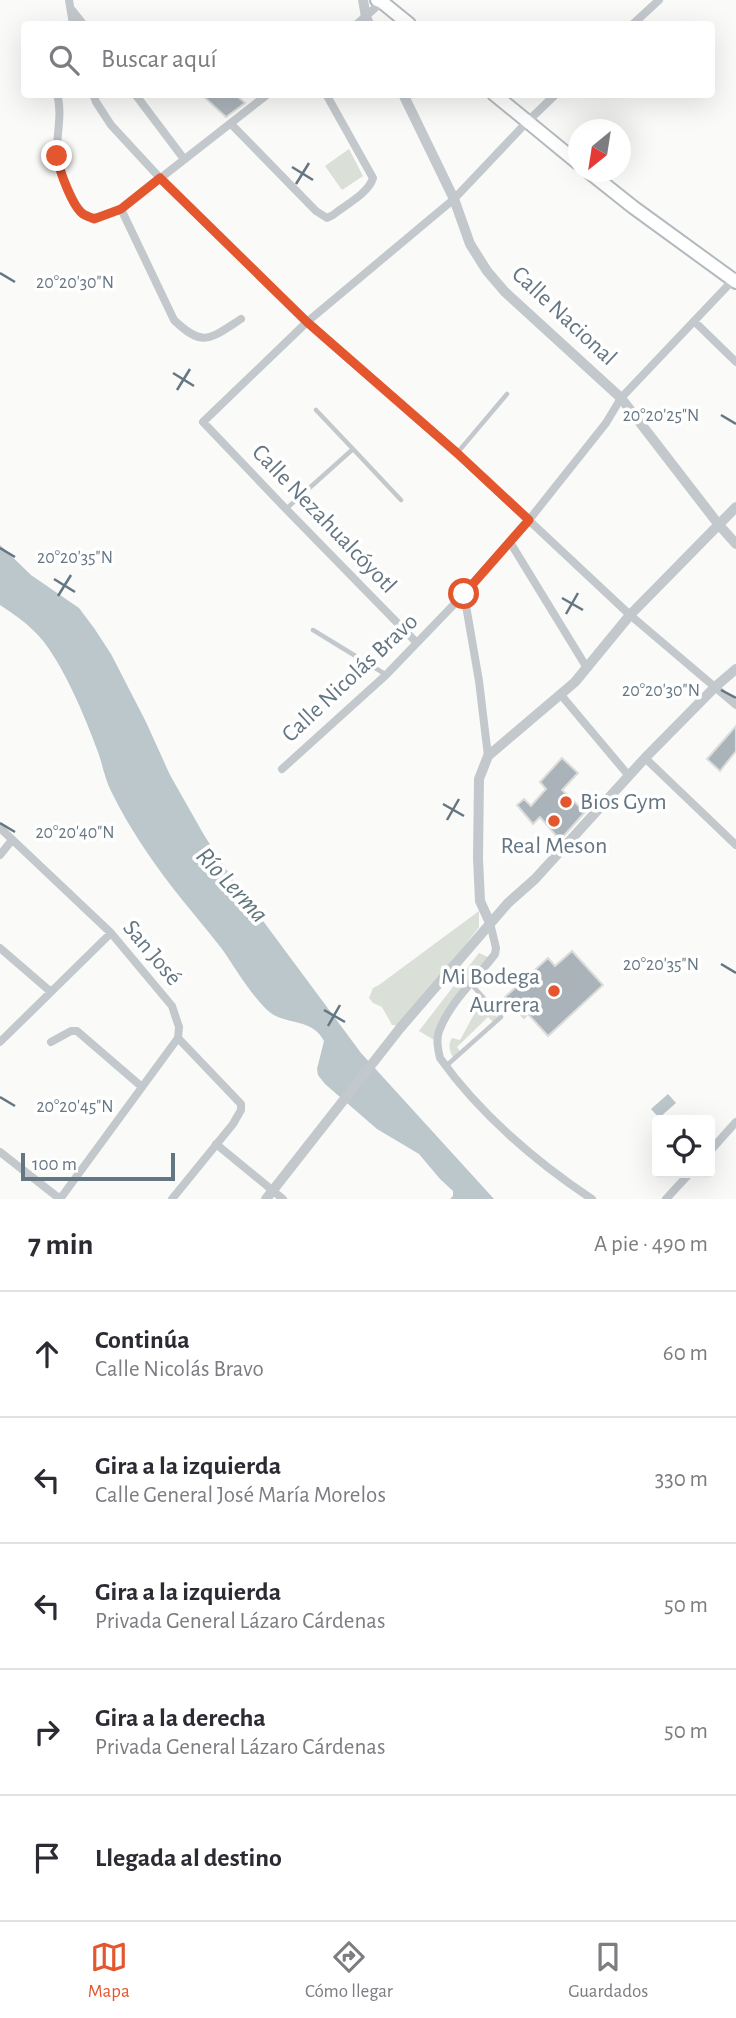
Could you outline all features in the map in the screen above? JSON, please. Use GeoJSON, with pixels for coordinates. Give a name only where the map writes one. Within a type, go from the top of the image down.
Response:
{"type":"FeatureCollection","features":[{"type":"Feature","properties":{"kind":"main road"},"geometry":{"type":"LineString","coordinates":[[381,1],[405,21]]}},
{"type":"Feature","properties":{"kind":"main road"},"geometry":{"type":"LineString","coordinates":[[499,98],[568,154]]}},
{"type":"Feature","properties":{"kind":"main road"},"geometry":{"type":"LineString","coordinates":[[602,182],[735,280]]}},
{"type":"Feature","properties":{"kind":"street"},"geometry":{"type":"LineString","coordinates":[[363,0],[364,21]]}},
{"type":"Feature","properties":{"kind":"street"},"geometry":{"type":"LineString","coordinates":[[635,21],[659,0]]}},
{"type":"Feature","properties":{"kind":"street"},"geometry":{"type":"LineString","coordinates":[[365,21],[381,1]]}},
{"type":"Feature","properties":{"kind":"street"},"geometry":{"type":"LineString","coordinates":[[70,4],[81,21]]}},
{"type":"Feature","properties":{"kind":"street"},"geometry":{"type":"LineString","coordinates":[[57,98],[59,165],[77,206],[83,215],[94,219],[121,209],[263,98]]}},
{"type":"Feature","properties":{"kind":"street"},"geometry":{"type":"LineString","coordinates":[[94,98],[111,125],[160,178],[307,322],[457,453],[630,615],[736,705]]}},
{"type":"Feature","properties":{"kind":"street"},"geometry":{"type":"LineString","coordinates":[[138,98],[184,159]]}},
{"type":"Feature","properties":{"kind":"street"},"geometry":{"type":"LineString","coordinates":[[231,124],[316,211],[327,218],[366,190],[373,178],[328,98]]}},
{"type":"Feature","properties":{"kind":"street","name":"Calle Nacional"},"geometry":{"type":"LineString","coordinates":[[405,98],[454,199],[470,244],[487,271],[505,292],[621,398],[736,544]]}},
{"type":"Feature","properties":{"kind":"street"},"geometry":{"type":"LineString","coordinates":[[307,322],[454,199],[552,98]]}},
{"type":"Feature","properties":{"kind":"street"},"geometry":{"type":"LineString","coordinates":[[121,209],[174,320],[187,333],[202,339],[214,337],[241,319]]}},
{"type":"Feature","properties":{"kind":"street","name":"Calle Nicolás Bravo"},"geometry":{"type":"LineString","coordinates":[[282,769],[386,675],[464,594],[529,520],[606,423],[621,398],[735,280]]}},
{"type":"Feature","properties":{"kind":"street"},"geometry":{"type":"LineString","coordinates":[[694,321],[736,362]]}},
{"type":"Feature","properties":{"kind":"street","name":"Calle Nezahualcóyotl"},"geometry":{"type":"LineString","coordinates":[[307,322],[203,422],[417,643]]}},
{"type":"Feature","properties":{"kind":"street"},"geometry":{"type":"LineString","coordinates":[[488,756],[561,695],[630,615],[736,507]]}},
{"type":"Feature","properties":{"kind":"street"},"geometry":{"type":"LineString","coordinates":[[510,542],[587,668]]}},
{"type":"Feature","properties":{"kind":"street"},"geometry":{"type":"LineString","coordinates":[[464,594],[488,756],[479,779],[480,901],[490,923],[496,948],[495,954],[460,996],[439,1031],[438,1051],[445,1067],[498,1125],[547,1167],[592,1199]]}},
{"type":"Feature","properties":{"kind":"street"},"geometry":{"type":"LineString","coordinates":[[266,1199],[401,1027],[490,923],[535,879],[645,758],[736,669]]}},
{"type":"Feature","properties":{"kind":"street"},"geometry":{"type":"LineString","coordinates":[[561,695],[629,776]]}},
{"type":"Feature","properties":{"kind":"street"},"geometry":{"type":"LineString","coordinates":[[645,758],[736,845]]}},
{"type":"Feature","properties":{"kind":"street","name":"San José"},"geometry":{"type":"LineString","coordinates":[[0,828],[111,933],[172,1006],[179,1027],[178,1038]]}},
{"type":"Feature","properties":{"kind":"street"},"geometry":{"type":"LineString","coordinates":[[0,855],[12,841]]}},
{"type":"Feature","properties":{"kind":"street"},"geometry":{"type":"LineString","coordinates":[[0,1042],[111,933]]}},
{"type":"Feature","properties":{"kind":"street"},"geometry":{"type":"LineString","coordinates":[[0,947],[51,992]]}},
{"type":"Feature","properties":{"kind":"street"},"geometry":{"type":"LineString","coordinates":[[51,1042],[71,1031],[77,1031],[142,1087]]}},
{"type":"Feature","properties":{"kind":"street"},"geometry":{"type":"LineString","coordinates":[[0,1152],[60,1199],[178,1038],[241,1104],[241,1110],[172,1199]]}},
{"type":"Feature","properties":{"kind":"street"},"geometry":{"type":"LineString","coordinates":[[715,1145],[736,1122]]}},
{"type":"Feature","properties":{"kind":"street"},"geometry":{"type":"LineString","coordinates":[[216,1144],[284,1199]]}},
{"type":"Feature","properties":{"kind":"street"},"geometry":{"type":"LineString","coordinates":[[666,1199],[685,1178]]}},
{"type":"Feature","properties":{"kind":"lane"},"geometry":{"type":"LineString","coordinates":[[457,453],[507,394]]}},
{"type":"Feature","properties":{"kind":"lane"},"geometry":{"type":"LineString","coordinates":[[316,410],[401,500]]}},
{"type":"Feature","properties":{"kind":"lane"},"geometry":{"type":"LineString","coordinates":[[286,509],[353,449]]}},
{"type":"Feature","properties":{"kind":"lane"},"geometry":{"type":"LineString","coordinates":[[313,630],[386,675]]}},
{"type":"Feature","properties":{"kind":"lane"},"geometry":{"type":"LineString","coordinates":[[445,1067],[501,1017],[471,984]]}},
{"type":"Feature","properties":{"kind":"shaded area"},"geometry":{"type":"Polygon","coordinates":[[[349,149],[363,176],[342,190],[325,166],[349,149]]]}},
{"type":"Feature","properties":{"kind":"shaded area"},"geometry":{"type":"Polygon","coordinates":[[[479,911],[479,927],[402,1026],[392,1025],[382,1007],[369,998],[373,988],[479,911]]]}},
{"type":"Feature","properties":{"kind":"shaded area"},"geometry":{"type":"Polygon","coordinates":[[[479,953],[488,957],[434,1040],[419,1031],[479,953]]]}},
{"type":"Feature","properties":{"kind":"shaded area"},"geometry":{"type":"Polygon","coordinates":[[[479,996],[487,1004],[481,1010],[486,1014],[491,1010],[498,1018],[493,1022],[488,1017],[457,1047],[462,1054],[455,1060],[450,1041],[452,1038],[460,1040],[477,1009],[471,1003],[479,996]]]}},
{"type":"Feature","properties":{"kind":"water","name":"Río Lerma"},"geometry":{"type":"Polygon","coordinates":[[[0,545],[31,575],[79,608],[111,654],[170,775],[235,883],[361,1053],[494,1199],[450,1199],[453,1191],[419,1154],[377,1129],[325,1084],[317,1069],[324,1041],[319,1033],[305,1025],[273,1015],[248,988],[222,949],[140,842],[118,805],[79,706],[53,655],[30,627],[0,605],[0,545]]]}},
{"type":"Feature","properties":{"kind":"water"},"geometry":{"type":"Polygon","coordinates":[[[668,1094],[676,1103],[662,1115],[656,1115],[651,1109],[668,1094]]]}},
{"type":"Feature","properties":{"kind":"building"},"geometry":{"type":"Polygon","coordinates":[[[205,98],[239,98],[245,103],[226,117],[205,98]]]}},
{"type":"Feature","properties":{"kind":"building"},"geometry":{"type":"Polygon","coordinates":[[[736,726],[736,751],[720,771],[707,759],[736,726]]]}},
{"type":"Feature","properties":{"kind":"building"},"geometry":{"type":"Polygon","coordinates":[[[562,758],[578,773],[562,790],[585,812],[560,840],[540,817],[533,824],[517,805],[524,799],[531,806],[546,789],[540,782],[562,758]]]}},
{"type":"Feature","properties":{"kind":"building","name":"Mi Bodega Aurrera"},"geometry":{"type":"Polygon","coordinates":[[[572,951],[603,985],[548,1036],[528,1014],[524,1018],[505,997],[548,958],[555,966],[572,951]]]}},
{"type":"Feature","properties":{"kind":"place","name":"Bios Gym"},"geometry":{"type":"Point","coordinates":[566,802]}},
{"type":"Feature","properties":{"kind":"place","name":"Real Meson"},"geometry":{"type":"Point","coordinates":[554,821]}},
{"type":"Feature","properties":{"kind":"place","name":"Mi Bodega Aurrera"},"geometry":{"type":"Point","coordinates":[554,991]}},
{"type":"Feature","properties":{"kind":"route"},"geometry":{"type":"LineString","coordinates":[[57,156],[77,206],[83,215],[94,219],[121,209],[160,178],[307,322],[529,520],[464,594]]}}]}
